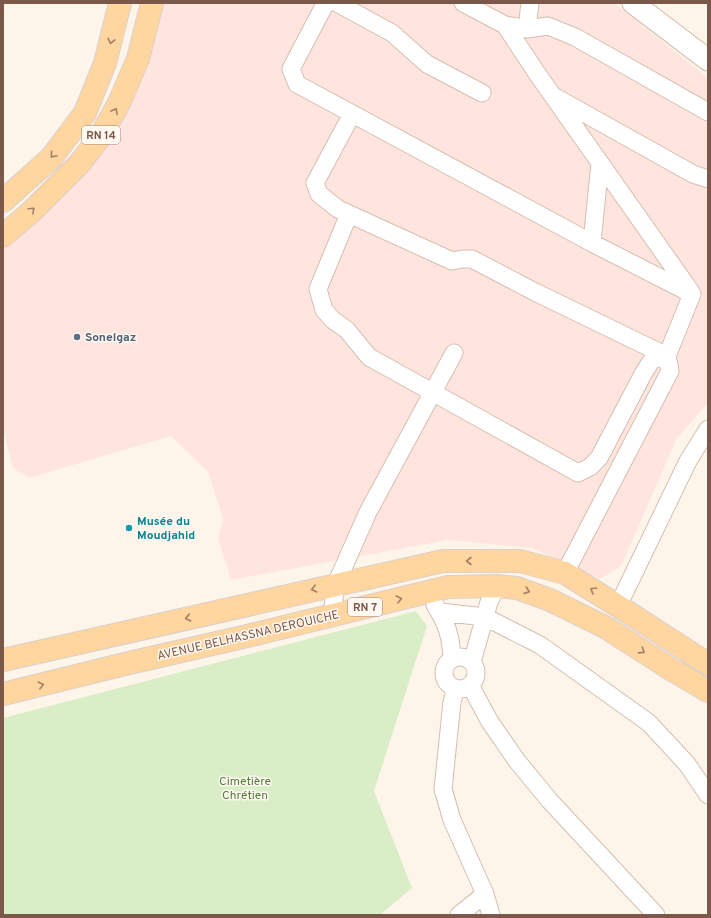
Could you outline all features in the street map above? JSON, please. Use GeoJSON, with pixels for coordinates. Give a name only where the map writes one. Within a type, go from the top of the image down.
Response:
{"type":"FeatureCollection","features":[{"type":"Feature","properties":{"kind":"main road","name":"RN 14"},"geometry":{"type":"LineString","coordinates":[[3,202],[51,158],[85,113],[105,63],[120,3]]}},
{"type":"Feature","properties":{"kind":"main road","name":"RN 14"},"geometry":{"type":"LineString","coordinates":[[3,236],[31,212],[80,163],[100,137],[118,104],[138,59],[152,3]]}},
{"type":"Feature","properties":{"kind":"main road","name":"RN 7"},"geometry":{"type":"LineString","coordinates":[[3,660],[443,560],[520,561],[565,573],[708,664]]}},
{"type":"Feature","properties":{"kind":"main road","name":"AVENUE BELHASSNA DEROUICHE"},"geometry":{"type":"LineString","coordinates":[[3,694],[448,587],[497,586],[517,588],[550,600],[605,627],[708,691]]}},
{"type":"Feature","properties":{"kind":"street"},"geometry":{"type":"LineString","coordinates":[[328,3],[324,6],[291,69],[297,84],[692,294]]}},
{"type":"Feature","properties":{"kind":"street"},"geometry":{"type":"LineString","coordinates":[[338,3],[392,33],[427,64],[482,93]]}},
{"type":"Feature","properties":{"kind":"street"},"geometry":{"type":"LineString","coordinates":[[463,3],[482,8],[506,25],[536,72],[692,294]]}},
{"type":"Feature","properties":{"kind":"street"},"geometry":{"type":"LineString","coordinates":[[527,29],[530,3]]}},
{"type":"Feature","properties":{"kind":"street"},"geometry":{"type":"LineString","coordinates":[[633,3],[708,60]]}},
{"type":"Feature","properties":{"kind":"street"},"geometry":{"type":"LineString","coordinates":[[506,25],[527,29],[548,26],[575,38],[708,112]]}},
{"type":"Feature","properties":{"kind":"street"},"geometry":{"type":"LineString","coordinates":[[552,95],[693,174],[708,179]]}},
{"type":"Feature","properties":{"kind":"street"},"geometry":{"type":"LineString","coordinates":[[352,114],[315,183],[319,194],[338,209],[452,261],[472,259],[535,292],[666,356]]}},
{"type":"Feature","properties":{"kind":"street"},"geometry":{"type":"LineString","coordinates":[[592,242],[600,163]]}},
{"type":"Feature","properties":{"kind":"street"},"geometry":{"type":"LineString","coordinates":[[349,214],[318,289],[324,310],[333,320],[347,330],[369,357],[578,473],[590,467],[599,458],[643,374],[652,360],[666,356]]}},
{"type":"Feature","properties":{"kind":"street"},"geometry":{"type":"LineString","coordinates":[[565,573],[670,371],[666,356],[692,294]]}},
{"type":"Feature","properties":{"kind":"street"},"geometry":{"type":"LineString","coordinates":[[332,616],[336,584],[368,512],[454,352]]}},
{"type":"Feature","properties":{"kind":"street"},"geometry":{"type":"LineString","coordinates":[[618,606],[688,461],[708,429]]}},
{"type":"Feature","properties":{"kind":"street"},"geometry":{"type":"LineString","coordinates":[[491,915],[485,894],[452,820],[443,789],[452,702],[463,687],[476,677],[476,672],[472,662],[489,602],[497,586]]}},
{"type":"Feature","properties":{"kind":"street"},"geometry":{"type":"LineString","coordinates":[[426,593],[445,620],[451,643],[452,659]]}},
{"type":"Feature","properties":{"kind":"street"},"geometry":{"type":"LineString","coordinates":[[440,612],[485,617],[540,645],[649,723],[687,764],[708,795]]}},
{"type":"Feature","properties":{"kind":"street"},"geometry":{"type":"LineString","coordinates":[[472,662],[462,657],[452,659],[445,667],[445,678],[448,682],[463,687],[517,761],[550,801],[656,915]]}},
{"type":"Feature","properties":{"kind":"street"},"geometry":{"type":"LineString","coordinates":[[459,915],[485,894]]}},
{"type":"Feature","properties":{"kind":"shaded area"},"geometry":{"type":"Polygon","coordinates":[[[163,3],[614,3],[708,78],[708,403],[677,438],[621,566],[600,579],[532,548],[448,540],[231,580],[218,538],[223,519],[208,472],[171,436],[29,478],[13,468],[3,429],[3,245],[97,154],[119,128],[149,66],[163,3]]]}},
{"type":"Feature","properties":{"kind":"green space","name":"Cimetière Chrétien"},"geometry":{"type":"Polygon","coordinates":[[[416,611],[427,626],[374,791],[412,888],[380,915],[3,915],[3,718],[416,611]]]}},
{"type":"Feature","properties":{"kind":"place","name":"Sonelgaz"},"geometry":{"type":"Point","coordinates":[77,337]}},
{"type":"Feature","properties":{"kind":"place","name":"Musée du Moudjahid"},"geometry":{"type":"Point","coordinates":[129,528]}}]}
